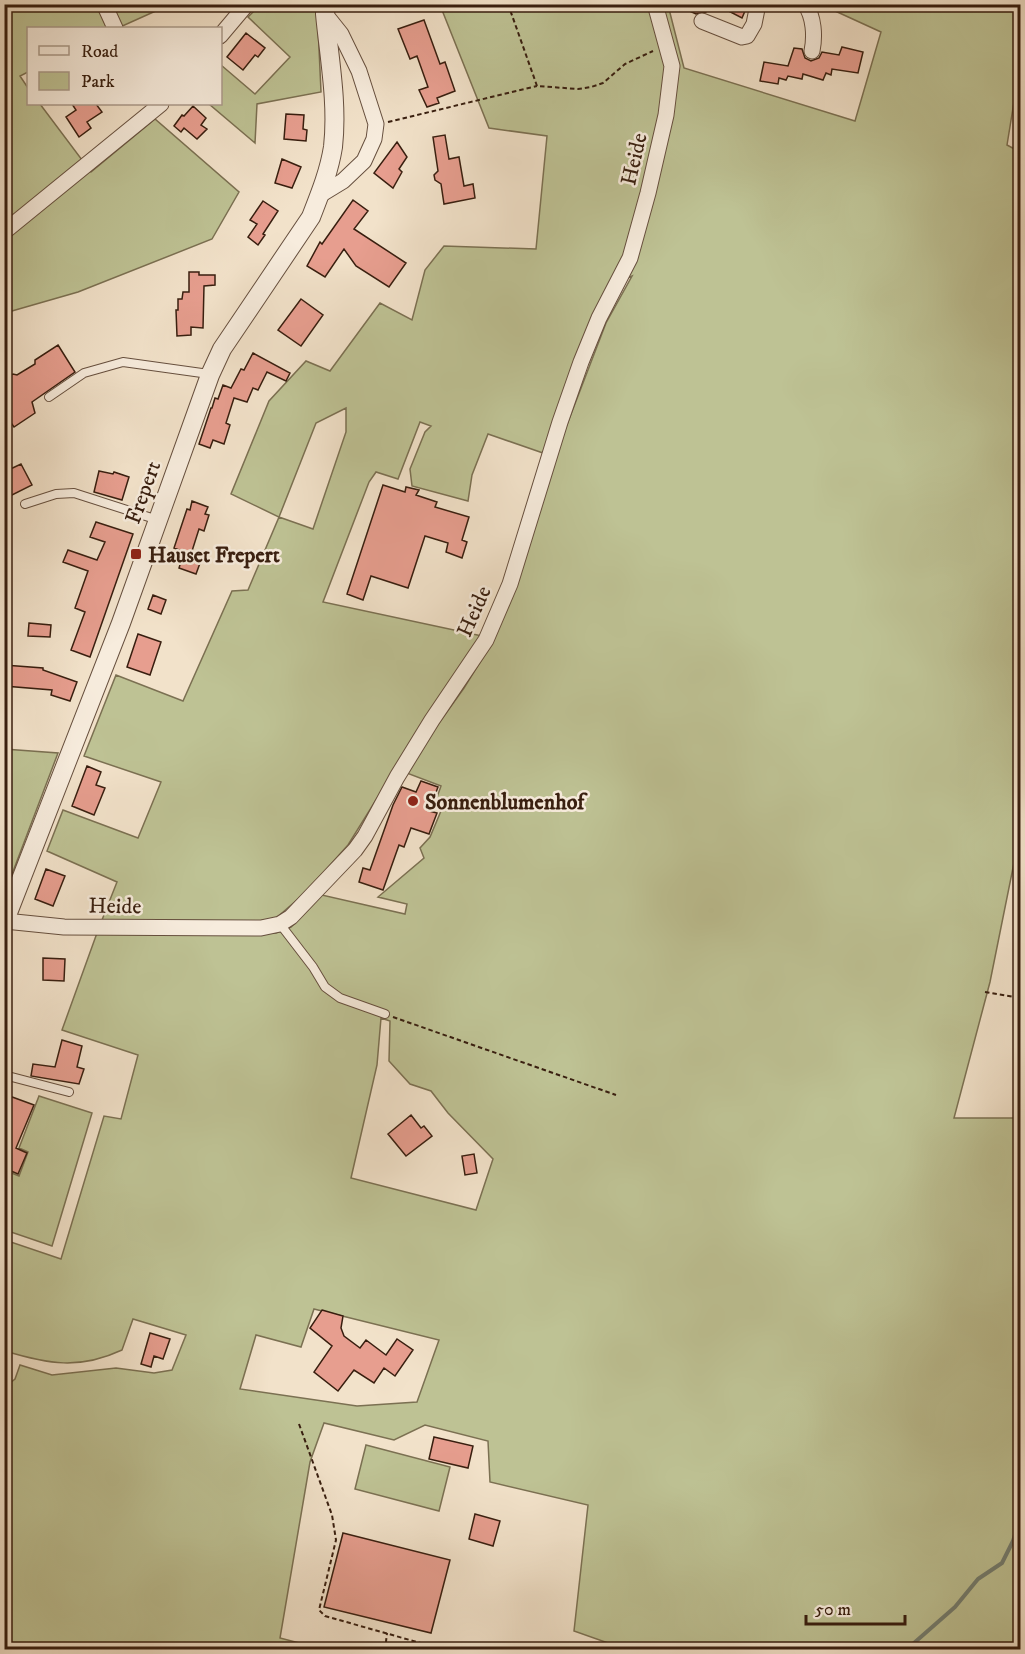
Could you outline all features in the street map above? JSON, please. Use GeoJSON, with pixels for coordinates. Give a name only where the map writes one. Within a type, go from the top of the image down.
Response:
{"type":"FeatureCollection","features":[{"type":"Feature","properties":{"kind":"street"},"geometry":{"type":"LineString","coordinates":[[104,4],[114,27]]}},
{"type":"Feature","properties":{"kind":"street"},"geometry":{"type":"LineString","coordinates":[[222,34],[247,4]]}},
{"type":"Feature","properties":{"kind":"street","name":"Heide"},"geometry":{"type":"LineString","coordinates":[[5,922],[64,927],[261,928],[280,924],[291,917],[355,850],[432,720],[476,658],[493,625],[510,584],[546,464],[581,362],[599,318],[630,258],[666,115],[672,66],[655,4]]}},
{"type":"Feature","properties":{"kind":"street"},"geometry":{"type":"LineString","coordinates":[[702,21],[742,38],[747,36],[754,24],[758,4]]}},
{"type":"Feature","properties":{"kind":"street"},"geometry":{"type":"LineString","coordinates":[[805,4],[810,13],[814,39],[812,51]]}},
{"type":"Feature","properties":{"kind":"street","name":"Frepert"},"geometry":{"type":"LineString","coordinates":[[325,9],[341,34],[359,71],[376,124]]}},
{"type":"Feature","properties":{"kind":"street","name":"Frepert"},"geometry":{"type":"LineString","coordinates":[[5,922],[84,721],[210,375],[222,349],[311,217],[327,176],[333,146],[333,96],[325,9]]}},
{"type":"Feature","properties":{"kind":"street"},"geometry":{"type":"LineString","coordinates":[[4,232],[160,105]]}},
{"type":"Feature","properties":{"kind":"street"},"geometry":{"type":"LineString","coordinates":[[320,195],[343,181],[363,161],[374,139],[376,124]]}},
{"type":"Feature","properties":{"kind":"lane"},"geometry":{"type":"LineString","coordinates":[[49,397],[84,373],[123,362],[210,375]]}},
{"type":"Feature","properties":{"kind":"lane"},"geometry":{"type":"LineString","coordinates":[[25,504],[56,494],[74,493],[158,520]]}},
{"type":"Feature","properties":{"kind":"lane"},"geometry":{"type":"LineString","coordinates":[[280,924],[313,967],[325,987],[340,998],[385,1014]]}},
{"type":"Feature","properties":{"kind":"lane"},"geometry":{"type":"LineString","coordinates":[[4,1076],[69,1092]]}},
{"type":"Feature","properties":{"kind":"path"},"geometry":{"type":"LineString","coordinates":[[508,4],[537,86]]}},
{"type":"Feature","properties":{"kind":"path"},"geometry":{"type":"LineString","coordinates":[[376,124],[537,86],[578,89],[591,87],[603,83],[625,64],[667,44]]}},
{"type":"Feature","properties":{"kind":"path"},"geometry":{"type":"LineString","coordinates":[[985,992],[1020,998]]}},
{"type":"Feature","properties":{"kind":"path"},"geometry":{"type":"LineString","coordinates":[[385,1014],[616,1095]]}},
{"type":"Feature","properties":{"kind":"path"},"geometry":{"type":"LineString","coordinates":[[299,1424],[332,1515],[336,1540],[319,1610],[325,1616],[424,1644]]}},
{"type":"Feature","properties":{"kind":"path"},"geometry":{"type":"LineString","coordinates":[[385,1650],[387,1633]]}},
{"type":"Feature","properties":{"kind":"green space"},"geometry":{"type":"Polygon","coordinates":[[[5,5],[169,5],[120,27],[27,27],[27,72],[20,76],[27,86],[27,105],[41,105],[91,172],[155,119],[239,192],[212,239],[78,292],[5,313],[5,5]]]}},
{"type":"Feature","properties":{"kind":"green space"},"geometry":{"type":"Polygon","coordinates":[[[260,5],[317,5],[321,92],[257,104],[255,143],[210,105],[222,105],[222,66],[255,94],[290,57],[248,17],[260,5]]]}},
{"type":"Feature","properties":{"kind":"green space"},"geometry":{"type":"Polygon","coordinates":[[[440,5],[668,5],[684,68],[855,121],[881,32],[822,5],[1020,5],[1020,71],[1007,145],[1020,152],[1020,833],[990,982],[954,1118],[1020,1118],[1020,1649],[625,1649],[574,1631],[588,1505],[490,1482],[488,1441],[425,1425],[394,1440],[324,1423],[310,1462],[280,1638],[322,1649],[5,1650],[5,1387],[15,1379],[20,1365],[52,1375],[116,1368],[154,1373],[172,1370],[186,1335],[133,1319],[122,1350],[92,1360],[77,1363],[50,1362],[5,1351],[5,1240],[61,1259],[104,1116],[121,1119],[138,1055],[62,1030],[97,933],[276,933],[291,927],[322,895],[405,914],[407,904],[378,897],[424,858],[420,848],[430,837],[441,811],[448,805],[436,800],[441,786],[404,772],[464,688],[487,651],[558,448],[606,323],[632,276],[609,286],[543,453],[488,434],[472,475],[468,501],[412,486],[410,469],[425,432],[431,426],[420,422],[398,479],[376,472],[369,482],[323,602],[482,636],[427,718],[348,845],[305,893],[275,919],[258,921],[102,920],[117,882],[47,851],[63,810],[138,838],[161,782],[84,756],[116,675],[183,701],[232,591],[248,590],[279,517],[231,494],[269,401],[306,361],[330,371],[380,303],[412,320],[425,270],[444,246],[536,249],[547,136],[489,128],[440,5]],[[346,408],[316,423],[279,517],[313,529],[346,432],[346,408]],[[381,1018],[377,1065],[351,1178],[476,1210],[493,1159],[448,1113],[431,1091],[410,1084],[389,1061],[390,1021],[381,1018]],[[314,1309],[301,1347],[256,1335],[240,1389],[357,1406],[417,1402],[439,1340],[314,1309]]]}},
{"type":"Feature","properties":{"kind":"green space"},"geometry":{"type":"Polygon","coordinates":[[[4,749],[58,753],[6,890],[4,890],[4,749]]]}},
{"type":"Feature","properties":{"kind":"green space"},"geometry":{"type":"Polygon","coordinates":[[[39,1096],[92,1113],[52,1246],[5,1230],[5,1185],[9,1172],[19,1176],[28,1152],[19,1148],[39,1096]]]}},
{"type":"Feature","properties":{"kind":"green space"},"geometry":{"type":"Polygon","coordinates":[[[366,1445],[450,1467],[439,1511],[355,1489],[366,1445]]]}},
{"type":"Feature","properties":{"kind":"building"},"geometry":{"type":"Polygon","coordinates":[[[674,4],[709,4],[706,12],[696,14],[674,4]]]}},
{"type":"Feature","properties":{"kind":"building"},"geometry":{"type":"Polygon","coordinates":[[[715,4],[748,4],[742,18],[715,4]]]}},
{"type":"Feature","properties":{"kind":"building"},"geometry":{"type":"Polygon","coordinates":[[[424,20],[440,64],[445,62],[455,91],[437,98],[439,103],[427,107],[419,90],[428,87],[417,56],[410,59],[398,29],[424,20]]]}},
{"type":"Feature","properties":{"kind":"building"},"geometry":{"type":"Polygon","coordinates":[[[246,33],[265,48],[258,57],[255,55],[243,70],[227,57],[246,33]]]}},
{"type":"Feature","properties":{"kind":"building"},"geometry":{"type":"Polygon","coordinates":[[[842,47],[863,52],[858,73],[832,69],[831,75],[826,73],[823,80],[803,74],[802,79],[788,76],[786,80],[779,78],[778,84],[760,81],[764,62],[788,66],[794,48],[802,49],[805,58],[811,61],[819,58],[822,52],[839,55],[842,47]]]}},
{"type":"Feature","properties":{"kind":"building"},"geometry":{"type":"Polygon","coordinates":[[[73,105],[97,105],[102,112],[87,122],[91,128],[79,137],[66,117],[76,110],[73,105]]]}},
{"type":"Feature","properties":{"kind":"building"},"geometry":{"type":"Polygon","coordinates":[[[193,106],[206,118],[201,125],[207,129],[197,139],[184,128],[181,132],[174,126],[193,106]]]}},
{"type":"Feature","properties":{"kind":"building"},"geometry":{"type":"Polygon","coordinates":[[[286,114],[304,115],[303,129],[307,130],[306,141],[284,139],[286,114]]]}},
{"type":"Feature","properties":{"kind":"building"},"geometry":{"type":"Polygon","coordinates":[[[445,135],[449,159],[459,157],[464,186],[473,184],[475,198],[444,204],[441,184],[435,180],[434,175],[438,171],[433,137],[445,135]]]}},
{"type":"Feature","properties":{"kind":"building"},"geometry":{"type":"Polygon","coordinates":[[[397,142],[407,157],[399,169],[402,172],[393,188],[374,173],[397,142]]]}},
{"type":"Feature","properties":{"kind":"building"},"geometry":{"type":"Polygon","coordinates":[[[282,159],[301,167],[292,188],[275,183],[282,159]]]}},
{"type":"Feature","properties":{"kind":"building"},"geometry":{"type":"Polygon","coordinates":[[[353,200],[368,211],[354,229],[406,263],[389,287],[356,266],[344,249],[325,277],[307,266],[320,242],[322,244],[353,200]]]}},
{"type":"Feature","properties":{"kind":"building"},"geometry":{"type":"Polygon","coordinates":[[[263,201],[278,211],[258,245],[248,237],[257,224],[250,220],[263,201]]]}},
{"type":"Feature","properties":{"kind":"building"},"geometry":{"type":"Polygon","coordinates":[[[189,272],[199,272],[199,275],[215,275],[215,285],[204,286],[203,328],[191,327],[191,335],[177,336],[178,299],[182,299],[183,292],[189,292],[189,272]]]}},
{"type":"Feature","properties":{"kind":"building"},"geometry":{"type":"Polygon","coordinates":[[[301,299],[323,315],[301,346],[278,330],[301,299]]]}},
{"type":"Feature","properties":{"kind":"building"},"geometry":{"type":"Polygon","coordinates":[[[58,345],[75,372],[32,402],[35,413],[14,427],[4,413],[4,409],[10,402],[4,394],[4,380],[35,364],[35,360],[58,345]]]}},
{"type":"Feature","properties":{"kind":"building"},"geometry":{"type":"Polygon","coordinates":[[[253,353],[290,373],[286,381],[267,372],[258,390],[253,388],[247,402],[234,398],[226,423],[230,425],[224,444],[213,440],[210,448],[199,444],[215,398],[218,399],[223,385],[231,388],[253,353]]]}},
{"type":"Feature","properties":{"kind":"building"},"geometry":{"type":"Polygon","coordinates":[[[21,464],[32,485],[4,499],[4,472],[21,464]]]}},
{"type":"Feature","properties":{"kind":"building"},"geometry":{"type":"Polygon","coordinates":[[[99,471],[113,474],[114,472],[129,477],[122,500],[94,492],[99,471]]]}},
{"type":"Feature","properties":{"kind":"building"},"geometry":{"type":"Polygon","coordinates":[[[383,485],[405,492],[406,487],[419,490],[416,495],[437,502],[435,507],[469,517],[462,540],[467,542],[462,558],[446,552],[448,543],[425,536],[408,588],[371,576],[363,600],[347,594],[383,485]]]}},
{"type":"Feature","properties":{"kind":"building"},"geometry":{"type":"Polygon","coordinates":[[[192,501],[208,507],[205,514],[209,515],[204,531],[199,529],[192,551],[203,555],[196,574],[179,568],[184,552],[174,548],[187,509],[190,510],[192,501]]]}},
{"type":"Feature","properties":{"kind":"building"},"geometry":{"type":"Polygon","coordinates":[[[96,522],[133,534],[90,657],[71,650],[85,612],[75,608],[88,571],[63,562],[68,550],[97,560],[105,542],[90,537],[96,522]]]}},
{"type":"Feature","properties":{"kind":"building"},"geometry":{"type":"Polygon","coordinates":[[[153,595],[166,600],[161,614],[148,609],[153,595]]]}},
{"type":"Feature","properties":{"kind":"building"},"geometry":{"type":"Polygon","coordinates":[[[29,623],[51,625],[50,637],[28,636],[29,623]]]}},
{"type":"Feature","properties":{"kind":"building"},"geometry":{"type":"Polygon","coordinates":[[[138,634],[161,642],[150,675],[127,667],[138,634]]]}},
{"type":"Feature","properties":{"kind":"building"},"geometry":{"type":"Polygon","coordinates":[[[4,665],[43,668],[43,670],[77,682],[70,701],[51,695],[52,690],[4,686],[4,665]]]}},
{"type":"Feature","properties":{"kind":"building"},"geometry":{"type":"Polygon","coordinates":[[[87,766],[101,772],[96,785],[105,788],[94,815],[72,806],[87,766]]]}},
{"type":"Feature","properties":{"kind":"building"},"geometry":{"type":"Polygon","coordinates":[[[421,781],[438,787],[429,811],[437,813],[429,834],[411,828],[404,847],[399,845],[383,890],[359,882],[363,868],[370,870],[393,805],[402,787],[416,792],[421,781]]]}},
{"type":"Feature","properties":{"kind":"building"},"geometry":{"type":"Polygon","coordinates":[[[46,869],[65,876],[53,906],[35,899],[46,869]]]}},
{"type":"Feature","properties":{"kind":"building"},"geometry":{"type":"Polygon","coordinates":[[[43,958],[65,959],[64,981],[43,980],[43,958]]]}},
{"type":"Feature","properties":{"kind":"building"},"geometry":{"type":"Polygon","coordinates":[[[62,1040],[82,1046],[77,1067],[84,1069],[79,1084],[31,1076],[33,1064],[55,1067],[62,1040]]]}},
{"type":"Feature","properties":{"kind":"building"},"geometry":{"type":"Polygon","coordinates":[[[4,1094],[34,1105],[16,1148],[27,1153],[18,1174],[4,1168],[4,1094]]]}},
{"type":"Feature","properties":{"kind":"building"},"geometry":{"type":"Polygon","coordinates":[[[411,1115],[421,1128],[424,1126],[432,1136],[406,1156],[388,1134],[411,1115]]]}},
{"type":"Feature","properties":{"kind":"building"},"geometry":{"type":"Polygon","coordinates":[[[474,1154],[477,1173],[465,1175],[462,1156],[474,1154]]]}},
{"type":"Feature","properties":{"kind":"building"},"geometry":{"type":"Polygon","coordinates":[[[322,1310],[343,1316],[341,1328],[344,1336],[360,1348],[366,1340],[386,1355],[397,1339],[413,1350],[395,1376],[384,1368],[374,1383],[354,1370],[338,1391],[314,1372],[332,1346],[310,1328],[322,1310]]]}},
{"type":"Feature","properties":{"kind":"building"},"geometry":{"type":"Polygon","coordinates":[[[150,1333],[170,1339],[163,1359],[154,1356],[151,1367],[141,1364],[150,1333]]]}},
{"type":"Feature","properties":{"kind":"building"},"geometry":{"type":"Polygon","coordinates":[[[434,1437],[473,1446],[468,1468],[429,1459],[434,1437]]]}},
{"type":"Feature","properties":{"kind":"building"},"geometry":{"type":"Polygon","coordinates":[[[475,1514],[500,1521],[493,1546],[469,1539],[475,1514]]]}},
{"type":"Feature","properties":{"kind":"building"},"geometry":{"type":"Polygon","coordinates":[[[343,1533],[450,1560],[431,1633],[324,1607],[343,1533]]]}},
{"type":"Feature","properties":{"kind":"waterway"},"geometry":{"type":"LineString","coordinates":[[906,1650],[955,1607],[978,1579],[1002,1563],[1013,1541],[1020,1519]]}},
{"type":"Feature","properties":{"kind":"place","name":"Hauset Frepert"},"geometry":{"type":"Point","coordinates":[136,554]}},
{"type":"Feature","properties":{"kind":"place","name":"Sonnenblumenhof"},"geometry":{"type":"Point","coordinates":[413,801]}}]}
